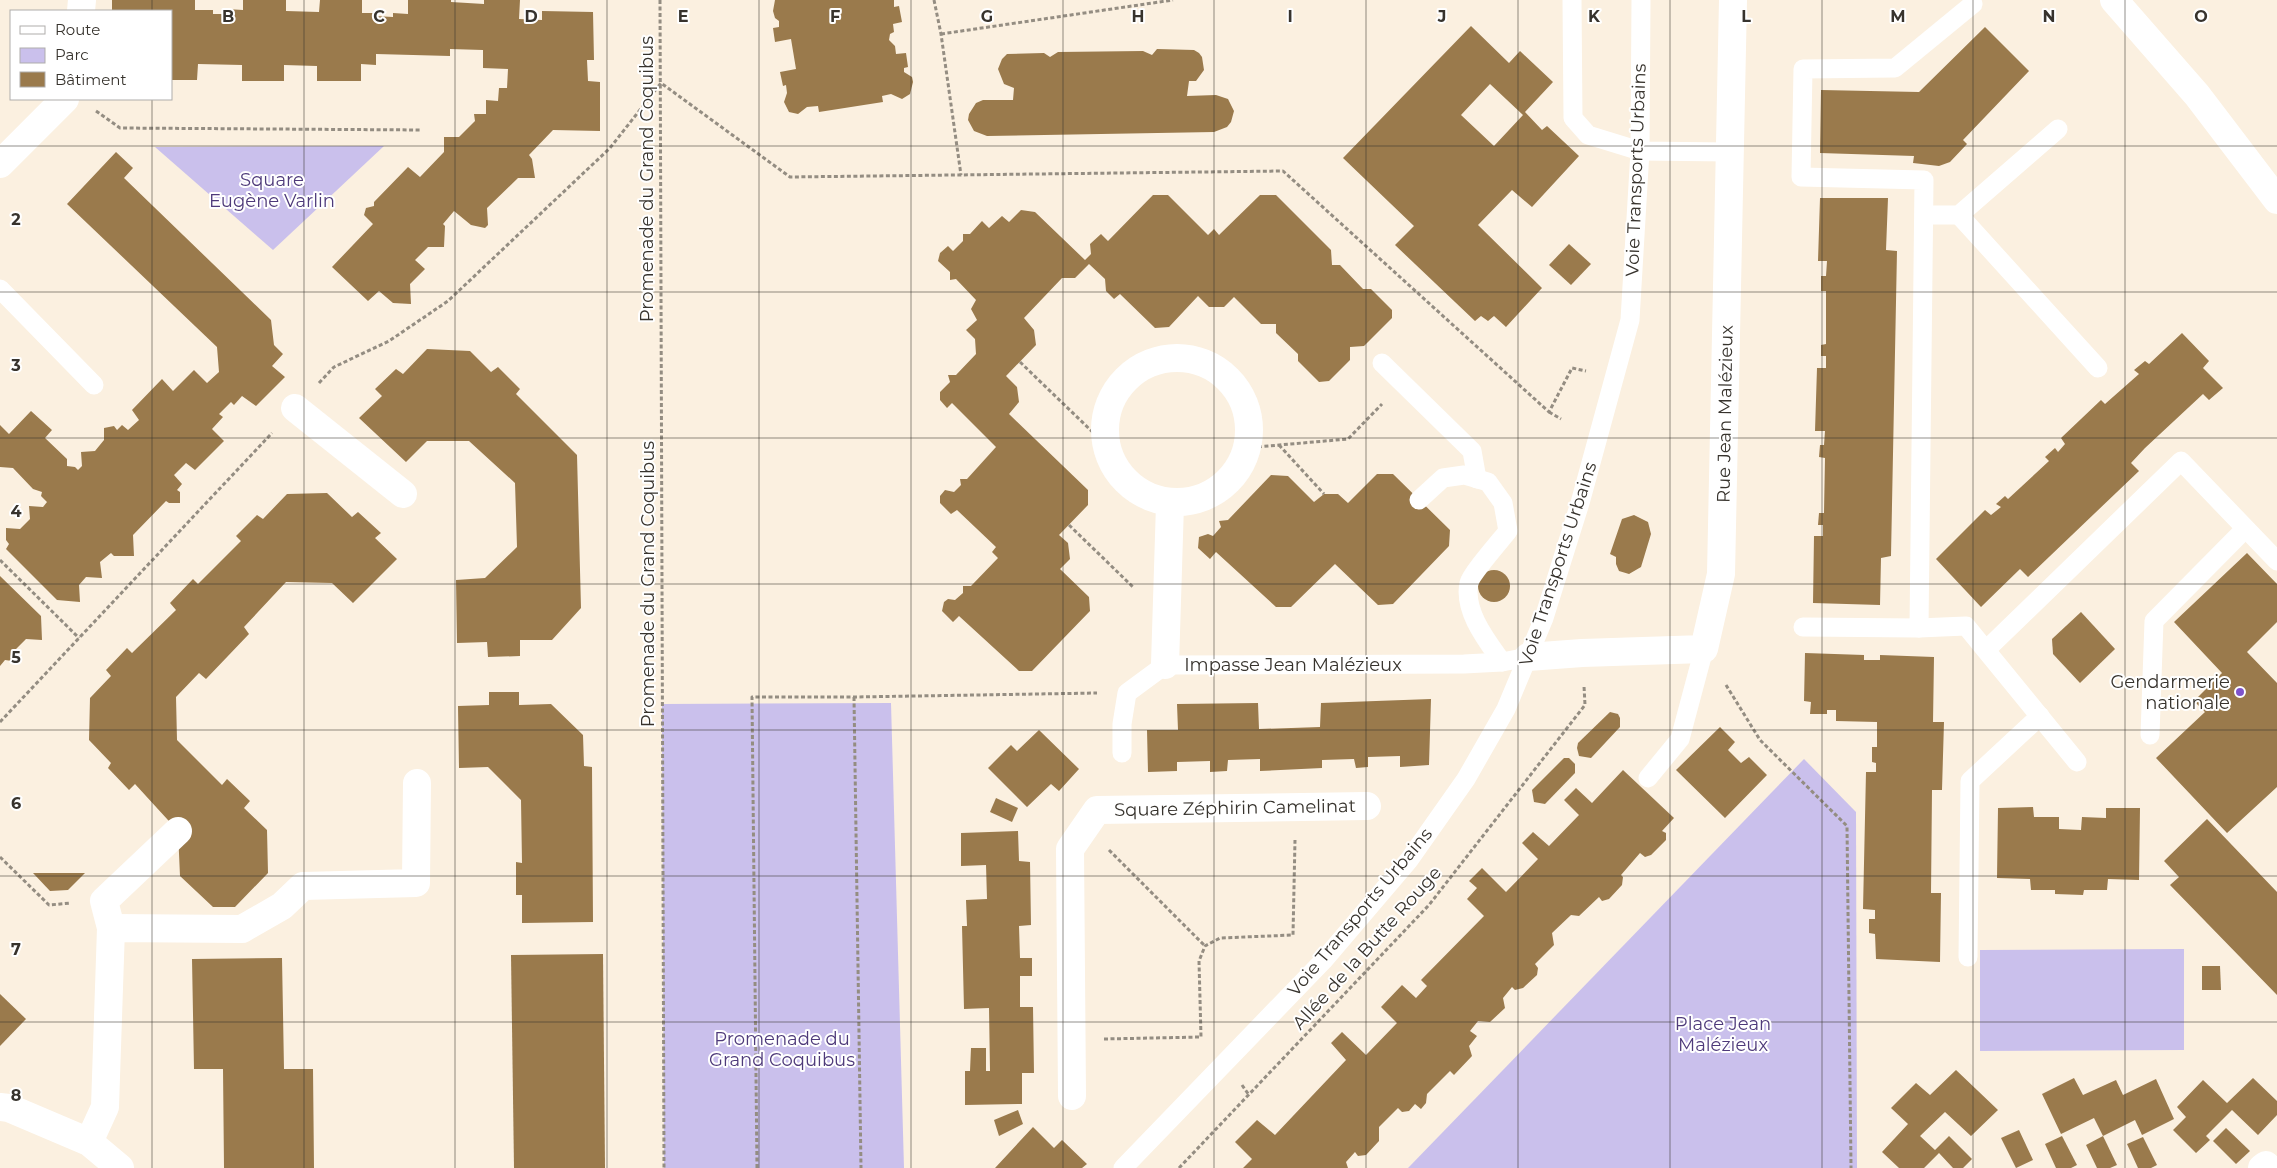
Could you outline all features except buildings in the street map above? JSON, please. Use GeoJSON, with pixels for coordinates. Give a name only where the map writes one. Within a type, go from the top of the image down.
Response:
{"type":"FeatureCollection","features":[{"type":"Feature","properties":{"kind":"street","name":"Rue Jean Malézieux"},"geometry":{"type":"LineString","coordinates":[[1704,649],[1722,574],[1733,0]]}},
{"type":"Feature","properties":{"kind":"street"},"geometry":{"type":"LineString","coordinates":[[2114,0],[2197,95],[2277,200]]}},
{"type":"Feature","properties":{"kind":"street"},"geometry":{"type":"LineString","coordinates":[[0,164],[64,100]]}},
{"type":"Feature","properties":{"kind":"street"},"geometry":{"type":"LineString","coordinates":[[1165,357],[1205,361],[1230,378],[1251,430],[1236,475],[1210,496],[1170,504],[1150,499],[1125,482],[1105,444],[1108,406],[1129,374],[1165,357]]}},
{"type":"Feature","properties":{"kind":"street"},"geometry":{"type":"LineString","coordinates":[[295,408],[403,494]]}},
{"type":"Feature","properties":{"kind":"street"},"geometry":{"type":"LineString","coordinates":[[1165,665],[1170,504]]}},
{"type":"Feature","properties":{"kind":"street"},"geometry":{"type":"LineString","coordinates":[[1515,659],[1582,653],[1704,649]]}},
{"type":"Feature","properties":{"kind":"street"},"geometry":{"type":"LineString","coordinates":[[110,928],[242,929],[282,906],[303,886],[416,883],[417,783]]}},
{"type":"Feature","properties":{"kind":"street","name":"Square Zéphirin Camelinat"},"geometry":{"type":"LineString","coordinates":[[1072,1096],[1070,849],[1097,810],[1367,806]]}},
{"type":"Feature","properties":{"kind":"street"},"geometry":{"type":"LineString","coordinates":[[89,1142],[105,1107],[110,928],[104,901],[178,831]]}},
{"type":"Feature","properties":{"kind":"street"},"geometry":{"type":"LineString","coordinates":[[0,1107],[9,1108],[89,1142],[120,1168]]}},
{"type":"Feature","properties":{"kind":"lane"},"geometry":{"type":"LineString","coordinates":[[1572,0],[1573,118],[1588,135],[1640,151],[1730,152]]}},
{"type":"Feature","properties":{"kind":"lane","name":"Voie Transports Urbains"},"geometry":{"type":"LineString","coordinates":[[1122,1168],[1323,961],[1409,860],[1466,779],[1506,709],[1515,659],[1544,618],[1580,504],[1630,320],[1640,151],[1641,0]]}},
{"type":"Feature","properties":{"kind":"lane"},"geometry":{"type":"LineString","coordinates":[[1919,628],[1924,180],[1801,177],[1803,69],[1895,68],[1973,4]]}},
{"type":"Feature","properties":{"kind":"lane"},"geometry":{"type":"LineString","coordinates":[[1924,214],[1959,215],[2058,129]]}},
{"type":"Feature","properties":{"kind":"lane"},"geometry":{"type":"LineString","coordinates":[[1959,215],[2098,368]]}},
{"type":"Feature","properties":{"kind":"lane"},"geometry":{"type":"LineString","coordinates":[[0,289],[94,385]]}},
{"type":"Feature","properties":{"kind":"lane"},"geometry":{"type":"LineString","coordinates":[[1382,363],[1472,452],[1477,479]]}},
{"type":"Feature","properties":{"kind":"lane"},"geometry":{"type":"LineString","coordinates":[[1986,650],[2181,461],[2277,561]]}},
{"type":"Feature","properties":{"kind":"lane"},"geometry":{"type":"LineString","coordinates":[[1419,500],[1443,478],[1464,475],[1488,482],[1503,503],[1508,531],[1469,581],[1469,605],[1485,637],[1515,659]]}},
{"type":"Feature","properties":{"kind":"lane"},"geometry":{"type":"LineString","coordinates":[[2150,735],[2154,621],[2245,529]]}},
{"type":"Feature","properties":{"kind":"lane"},"geometry":{"type":"LineString","coordinates":[[1803,627],[1919,628],[1966,626],[2077,762]]}},
{"type":"Feature","properties":{"kind":"lane"},"geometry":{"type":"LineString","coordinates":[[1648,778],[1680,739],[1704,649]]}},
{"type":"Feature","properties":{"kind":"lane","name":"Impasse Jean Malézieux"},"geometry":{"type":"LineString","coordinates":[[1127,693],[1165,665],[1464,664],[1515,659]]}},
{"type":"Feature","properties":{"kind":"lane"},"geometry":{"type":"LineString","coordinates":[[1122,753],[1122,724],[1127,693]]}},
{"type":"Feature","properties":{"kind":"lane"},"geometry":{"type":"LineString","coordinates":[[1968,956],[1970,781],[2040,716]]}},
{"type":"Feature","properties":{"kind":"path","name":"Promenade du Grand Coquibus"},"geometry":{"type":"LineString","coordinates":[[660,0],[664,1168]]}},
{"type":"Feature","properties":{"kind":"path"},"geometry":{"type":"LineString","coordinates":[[934,0],[941,34],[961,175]]}},
{"type":"Feature","properties":{"kind":"path"},"geometry":{"type":"LineString","coordinates":[[941,34],[1173,0]]}},
{"type":"Feature","properties":{"kind":"path"},"geometry":{"type":"LineString","coordinates":[[661,82],[790,178],[1283,171],[1549,412],[1561,419]]}},
{"type":"Feature","properties":{"kind":"path"},"geometry":{"type":"LineString","coordinates":[[96,111],[120,128],[422,130]]}},
{"type":"Feature","properties":{"kind":"path"},"geometry":{"type":"LineString","coordinates":[[1020,362],[1105,444]]}},
{"type":"Feature","properties":{"kind":"path"},"geometry":{"type":"LineString","coordinates":[[1549,412],[1572,368],[1615,378]]}},
{"type":"Feature","properties":{"kind":"path"},"geometry":{"type":"LineString","coordinates":[[1245,448],[1348,439],[1403,384]]}},
{"type":"Feature","properties":{"kind":"path"},"geometry":{"type":"LineString","coordinates":[[1278,445],[1324,494]]}},
{"type":"Feature","properties":{"kind":"path"},"geometry":{"type":"LineString","coordinates":[[1069,525],[1167,621]]}},
{"type":"Feature","properties":{"kind":"path"},"geometry":{"type":"LineString","coordinates":[[0,560],[79,638]]}},
{"type":"Feature","properties":{"kind":"path"},"geometry":{"type":"LineString","coordinates":[[1704,649],[1760,740],[1847,826],[1851,1168]]}},
{"type":"Feature","properties":{"kind":"path","name":"Allée de la Butte Rouge"},"geometry":{"type":"LineString","coordinates":[[1179,1168],[1429,905],[1585,705],[1582,653]]}},
{"type":"Feature","properties":{"kind":"path"},"geometry":{"type":"LineString","coordinates":[[757,1168],[752,697],[854,698],[1127,693]]}},
{"type":"Feature","properties":{"kind":"path"},"geometry":{"type":"LineString","coordinates":[[854,698],[861,1168]]}},
{"type":"Feature","properties":{"kind":"path"},"geometry":{"type":"LineString","coordinates":[[1072,1040],[1201,1037],[1199,961],[1205,946],[1220,938],[1293,935],[1295,807]]}},
{"type":"Feature","properties":{"kind":"path"},"geometry":{"type":"LineString","coordinates":[[1085,827],[1205,946]]}},
{"type":"Feature","properties":{"kind":"path"},"geometry":{"type":"LineString","coordinates":[[0,858],[49,905],[104,901]]}},
{"type":"Feature","properties":{"kind":"green space","name":"Square Eugène Varlin"},"geometry":{"type":"Polygon","coordinates":[[[384,146],[273,250],[155,147],[384,146]]]}},
{"type":"Feature","properties":{"kind":"green space","name":"Promenade du Grand Coquibus"},"geometry":{"type":"Polygon","coordinates":[[[891,703],[904,1168],[664,1168],[662,704],[891,703]]]}},
{"type":"Feature","properties":{"kind":"green space","name":"Place Jean Malézieux"},"geometry":{"type":"Polygon","coordinates":[[[1804,759],[1856,812],[1857,1168],[1408,1168],[1804,759]]]}},
{"type":"Feature","properties":{"kind":"green space"},"geometry":{"type":"Polygon","coordinates":[[[2184,949],[2184,1050],[1980,1051],[1980,950],[2184,949]]]}},
{"type":"Feature","properties":{"kind":"place","name":"Gendarmerie nationale"},"geometry":{"type":"Point","coordinates":[2240,692]}}]}
